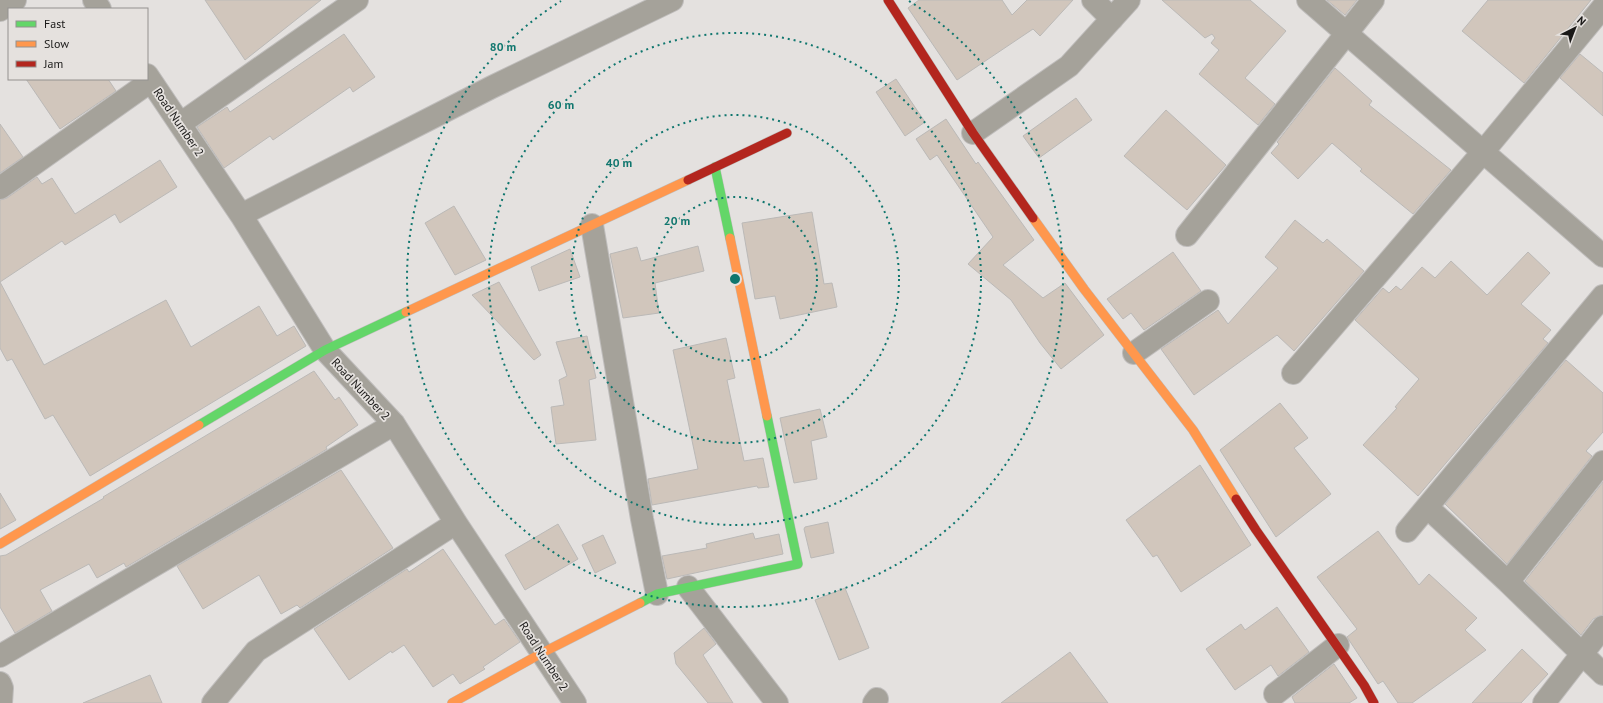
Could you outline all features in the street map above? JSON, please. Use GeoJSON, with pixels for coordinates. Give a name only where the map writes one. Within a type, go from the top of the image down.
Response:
{"type":"FeatureCollection","features":[{"type":"Feature","properties":{"kind":"street"},"geometry":{"type":"LineString","coordinates":[[0,10],[15,0]]}},
{"type":"Feature","properties":{"kind":"street"},"geometry":{"type":"LineString","coordinates":[[180,124],[358,0]]}},
{"type":"Feature","properties":{"kind":"street"},"geometry":{"type":"LineString","coordinates":[[241,215],[492,87],[672,0]]}},
{"type":"Feature","properties":{"kind":"street"},"geometry":{"type":"LineString","coordinates":[[888,0],[973,133],[1084,289],[1193,430],[1256,530],[1338,645],[1374,703]]}},
{"type":"Feature","properties":{"kind":"street"},"geometry":{"type":"LineString","coordinates":[[1093,0],[1112,19]]}},
{"type":"Feature","properties":{"kind":"street"},"geometry":{"type":"LineString","coordinates":[[973,133],[1069,66],[1129,0]]}},
{"type":"Feature","properties":{"kind":"street"},"geometry":{"type":"LineString","coordinates":[[1308,0],[1603,256]]}},
{"type":"Feature","properties":{"kind":"street"},"geometry":{"type":"LineString","coordinates":[[1187,235],[1373,0]]}},
{"type":"Feature","properties":{"kind":"street"},"geometry":{"type":"LineString","coordinates":[[1293,373],[1483,152],[1603,7]]}},
{"type":"Feature","properties":{"kind":"street","name":"Road Number 2"},"geometry":{"type":"LineString","coordinates":[[149,78],[241,215],[324,350],[394,424],[456,523],[575,703]]}},
{"type":"Feature","properties":{"kind":"street"},"geometry":{"type":"LineString","coordinates":[[0,188],[146,80]]}},
{"type":"Feature","properties":{"kind":"street"},"geometry":{"type":"LineString","coordinates":[[0,544],[324,350],[787,133]]}},
{"type":"Feature","properties":{"kind":"street"},"geometry":{"type":"LineString","coordinates":[[452,703],[542,653],[657,594],[798,564],[715,167]]}},
{"type":"Feature","properties":{"kind":"street"},"geometry":{"type":"LineString","coordinates":[[592,225],[642,519],[657,594]]}},
{"type":"Feature","properties":{"kind":"street"},"geometry":{"type":"LineString","coordinates":[[1407,531],[1603,296]]}},
{"type":"Feature","properties":{"kind":"street"},"geometry":{"type":"LineString","coordinates":[[1134,353],[1208,301]]}},
{"type":"Feature","properties":{"kind":"street"},"geometry":{"type":"LineString","coordinates":[[0,656],[394,424]]}},
{"type":"Feature","properties":{"kind":"street"},"geometry":{"type":"LineString","coordinates":[[1508,582],[1603,462]]}},
{"type":"Feature","properties":{"kind":"street"},"geometry":{"type":"LineString","coordinates":[[1427,507],[1508,582],[1603,674]]}},
{"type":"Feature","properties":{"kind":"street"},"geometry":{"type":"LineString","coordinates":[[213,703],[256,651],[456,523]]}},
{"type":"Feature","properties":{"kind":"street"},"geometry":{"type":"LineString","coordinates":[[688,587],[777,703]]}},
{"type":"Feature","properties":{"kind":"street"},"geometry":{"type":"LineString","coordinates":[[1544,703],[1581,653],[1603,627]]}},
{"type":"Feature","properties":{"kind":"street"},"geometry":{"type":"LineString","coordinates":[[1274,694],[1338,645]]}},
{"type":"Feature","properties":{"kind":"street"},"geometry":{"type":"LineString","coordinates":[[0,683],[2,688],[1,703]]}},
{"type":"Feature","properties":{"kind":"building"},"geometry":{"type":"Polygon","coordinates":[[[205,0],[321,0],[245,60],[205,0]]]}},
{"type":"Feature","properties":{"kind":"building"},"geometry":{"type":"Polygon","coordinates":[[[919,0],[1002,0],[1012,15],[1027,0],[1073,0],[1040,36],[1033,29],[957,80],[908,8],[919,0]]]}},
{"type":"Feature","properties":{"kind":"building"},"geometry":{"type":"Polygon","coordinates":[[[1162,0],[1250,0],[1286,31],[1245,78],[1275,104],[1258,125],[1199,74],[1219,50],[1211,43],[1215,38],[1212,34],[1205,38],[1162,0]]]}},
{"type":"Feature","properties":{"kind":"building"},"geometry":{"type":"Polygon","coordinates":[[[1327,0],[1357,0],[1345,15],[1327,0]]]}},
{"type":"Feature","properties":{"kind":"building"},"geometry":{"type":"Polygon","coordinates":[[[1488,0],[1591,0],[1524,83],[1462,31],[1488,0]]]}},
{"type":"Feature","properties":{"kind":"building"},"geometry":{"type":"Polygon","coordinates":[[[344,34],[375,77],[353,92],[350,87],[273,140],[270,136],[224,168],[197,127],[227,107],[230,112],[344,34]]]}},
{"type":"Feature","properties":{"kind":"building"},"geometry":{"type":"Polygon","coordinates":[[[1580,54],[1603,73],[1603,116],[1560,78],[1580,54]]]}},
{"type":"Feature","properties":{"kind":"building"},"geometry":{"type":"Polygon","coordinates":[[[1335,68],[1372,101],[1369,105],[1451,170],[1413,214],[1360,171],[1362,169],[1332,143],[1298,179],[1271,153],[1279,144],[1277,142],[1335,68]]]}},
{"type":"Feature","properties":{"kind":"building"},"geometry":{"type":"Polygon","coordinates":[[[896,79],[925,122],[905,136],[876,92],[896,79]]]}},
{"type":"Feature","properties":{"kind":"building"},"geometry":{"type":"Polygon","coordinates":[[[27,80],[109,80],[116,91],[60,129],[27,80]]]}},
{"type":"Feature","properties":{"kind":"building"},"geometry":{"type":"Polygon","coordinates":[[[1076,98],[1092,120],[1039,158],[1023,136],[1076,98]]]}},
{"type":"Feature","properties":{"kind":"building"},"geometry":{"type":"Polygon","coordinates":[[[1166,110],[1226,165],[1187,210],[1124,156],[1166,110]]]}},
{"type":"Feature","properties":{"kind":"building"},"geometry":{"type":"Polygon","coordinates":[[[946,119],[976,164],[978,162],[1034,240],[1003,265],[1043,298],[1065,283],[1104,335],[1061,369],[1040,343],[1011,300],[968,264],[993,237],[937,155],[930,160],[916,139],[946,119]]]}},
{"type":"Feature","properties":{"kind":"building"},"geometry":{"type":"Polygon","coordinates":[[[0,124],[23,157],[0,173],[0,124]]]}},
{"type":"Feature","properties":{"kind":"building"},"geometry":{"type":"Polygon","coordinates":[[[160,160],[177,187],[120,223],[115,214],[65,245],[62,241],[0,282],[0,200],[7,198],[37,177],[42,184],[52,178],[75,214],[160,160]]]}},
{"type":"Feature","properties":{"kind":"building"},"geometry":{"type":"Polygon","coordinates":[[[454,206],[486,260],[455,275],[425,223],[454,206]]]}},
{"type":"Feature","properties":{"kind":"building"},"geometry":{"type":"Polygon","coordinates":[[[812,212],[824,284],[832,283],[837,307],[780,319],[775,296],[755,299],[742,223],[812,212]]]}},
{"type":"Feature","properties":{"kind":"building"},"geometry":{"type":"Polygon","coordinates":[[[1295,220],[1323,243],[1327,239],[1364,271],[1294,351],[1277,335],[1194,395],[1161,349],[1218,310],[1228,324],[1278,268],[1265,257],[1295,220]]]}},
{"type":"Feature","properties":{"kind":"building"},"geometry":{"type":"Polygon","coordinates":[[[698,246],[704,271],[655,283],[659,313],[623,318],[610,254],[637,247],[641,261],[698,246]]]}},
{"type":"Feature","properties":{"kind":"building"},"geometry":{"type":"Polygon","coordinates":[[[570,249],[580,277],[539,291],[531,267],[570,249]]]}},
{"type":"Feature","properties":{"kind":"building"},"geometry":{"type":"Polygon","coordinates":[[[1173,252],[1201,291],[1144,330],[1131,313],[1123,319],[1107,299],[1173,252]]]}},
{"type":"Feature","properties":{"kind":"building"},"geometry":{"type":"Polygon","coordinates":[[[1528,252],[1550,273],[1521,304],[1551,330],[1543,339],[1548,343],[1418,496],[1363,445],[1397,408],[1395,407],[1419,379],[1355,320],[1383,288],[1389,293],[1396,286],[1401,290],[1422,267],[1435,278],[1451,261],[1487,295],[1528,252]]]}},
{"type":"Feature","properties":{"kind":"building"},"geometry":{"type":"Polygon","coordinates":[[[0,282],[44,365],[166,300],[191,347],[259,306],[277,336],[294,326],[306,346],[90,476],[53,415],[45,419],[12,359],[7,361],[0,348],[0,282]]]}},
{"type":"Feature","properties":{"kind":"building"},"geometry":{"type":"Polygon","coordinates":[[[499,282],[541,355],[534,360],[472,295],[499,282]]]}},
{"type":"Feature","properties":{"kind":"building"},"geometry":{"type":"Polygon","coordinates":[[[587,336],[596,378],[589,380],[596,440],[556,444],[551,407],[564,405],[559,380],[567,376],[556,342],[587,336]]]}},
{"type":"Feature","properties":{"kind":"building"},"geometry":{"type":"Polygon","coordinates":[[[726,338],[735,378],[727,380],[744,461],[763,458],[769,487],[758,488],[757,486],[652,505],[648,479],[698,469],[673,350],[726,338]]]}},
{"type":"Feature","properties":{"kind":"building"},"geometry":{"type":"Polygon","coordinates":[[[1566,360],[1603,393],[1603,432],[1586,451],[1592,456],[1507,564],[1445,504],[1566,360]]]}},
{"type":"Feature","properties":{"kind":"building"},"geometry":{"type":"Polygon","coordinates":[[[314,371],[335,400],[339,397],[358,425],[326,447],[327,449],[126,567],[124,563],[97,578],[89,564],[40,590],[52,611],[15,633],[0,607],[0,556],[6,555],[104,498],[103,497],[314,371]]]}},
{"type":"Feature","properties":{"kind":"building"},"geometry":{"type":"Polygon","coordinates":[[[1280,403],[1308,438],[1294,448],[1331,494],[1276,537],[1220,450],[1280,403]]]}},
{"type":"Feature","properties":{"kind":"building"},"geometry":{"type":"Polygon","coordinates":[[[820,409],[827,437],[811,441],[817,479],[794,483],[780,418],[820,409]]]}},
{"type":"Feature","properties":{"kind":"building"},"geometry":{"type":"Polygon","coordinates":[[[1200,465],[1251,545],[1181,592],[1157,555],[1153,557],[1126,520],[1200,465]]]}},
{"type":"Feature","properties":{"kind":"building"},"geometry":{"type":"Polygon","coordinates":[[[341,470],[393,548],[300,608],[297,605],[281,614],[259,575],[203,609],[177,566],[341,470]]]}},
{"type":"Feature","properties":{"kind":"building"},"geometry":{"type":"Polygon","coordinates":[[[1603,482],[1603,615],[1593,619],[1581,635],[1525,581],[1603,482]]]}},
{"type":"Feature","properties":{"kind":"building"},"geometry":{"type":"Polygon","coordinates":[[[0,493],[16,520],[0,529],[0,493]]]}},
{"type":"Feature","properties":{"kind":"building"},"geometry":{"type":"Polygon","coordinates":[[[828,522],[834,553],[811,558],[804,529],[805,527],[828,522]]]}},
{"type":"Feature","properties":{"kind":"building"},"geometry":{"type":"Polygon","coordinates":[[[558,524],[578,559],[525,590],[505,555],[558,524]]]}},
{"type":"Feature","properties":{"kind":"building"},"geometry":{"type":"Polygon","coordinates":[[[1378,531],[1419,585],[1429,574],[1477,618],[1465,630],[1486,650],[1412,703],[1398,703],[1383,681],[1378,684],[1347,637],[1357,629],[1317,577],[1378,531]]]}},
{"type":"Feature","properties":{"kind":"building"},"geometry":{"type":"Polygon","coordinates":[[[753,533],[755,539],[779,534],[783,554],[667,579],[662,556],[707,548],[706,544],[753,533]]]}},
{"type":"Feature","properties":{"kind":"building"},"geometry":{"type":"Polygon","coordinates":[[[603,535],[616,563],[595,573],[582,545],[603,535]]]}},
{"type":"Feature","properties":{"kind":"building"},"geometry":{"type":"Polygon","coordinates":[[[443,549],[495,625],[504,619],[520,642],[483,667],[485,669],[460,684],[453,674],[433,687],[404,645],[392,653],[391,651],[349,680],[314,629],[407,569],[409,572],[443,549]]]}},
{"type":"Feature","properties":{"kind":"building"},"geometry":{"type":"Polygon","coordinates":[[[845,588],[869,648],[839,660],[815,600],[845,588]]]}},
{"type":"Feature","properties":{"kind":"building"},"geometry":{"type":"Polygon","coordinates":[[[1277,607],[1309,652],[1278,676],[1271,665],[1235,690],[1206,649],[1241,624],[1245,630],[1277,607]]]}},
{"type":"Feature","properties":{"kind":"building"},"geometry":{"type":"Polygon","coordinates":[[[704,628],[716,644],[703,655],[733,703],[708,703],[676,664],[674,653],[704,628]]]}},
{"type":"Feature","properties":{"kind":"building"},"geometry":{"type":"Polygon","coordinates":[[[1522,649],[1548,674],[1521,703],[1472,703],[1522,649]]]}},
{"type":"Feature","properties":{"kind":"building"},"geometry":{"type":"Polygon","coordinates":[[[1070,652],[1108,703],[1001,703],[1070,652]]]}},
{"type":"Feature","properties":{"kind":"building"},"geometry":{"type":"Polygon","coordinates":[[[1334,664],[1357,698],[1349,703],[1295,703],[1292,697],[1334,664]]]}},
{"type":"Feature","properties":{"kind":"building"},"geometry":{"type":"Polygon","coordinates":[[[150,675],[162,703],[83,703],[150,675]]]}},
{"type":"Feature","properties":{"kind":"traffic: fast"},"geometry":{"type":"LineString","coordinates":[[715,167],[730,238]]}},
{"type":"Feature","properties":{"kind":"traffic: fast"},"geometry":{"type":"LineString","coordinates":[[199,425],[325,350],[406,312]]}},
{"type":"Feature","properties":{"kind":"traffic: fast"},"geometry":{"type":"LineString","coordinates":[[640,603],[657,594],[798,564],[767,416]]}},
{"type":"Feature","properties":{"kind":"traffic: slow"},"geometry":{"type":"LineString","coordinates":[[406,312],[688,180]]}},
{"type":"Feature","properties":{"kind":"traffic: slow"},"geometry":{"type":"LineString","coordinates":[[1033,218],[1084,289],[1193,430],[1236,499]]}},
{"type":"Feature","properties":{"kind":"traffic: slow"},"geometry":{"type":"LineString","coordinates":[[730,238],[767,416]]}},
{"type":"Feature","properties":{"kind":"traffic: slow"},"geometry":{"type":"LineString","coordinates":[[0,544],[199,425]]}},
{"type":"Feature","properties":{"kind":"traffic: slow"},"geometry":{"type":"LineString","coordinates":[[452,703],[542,653],[640,603]]}},
{"type":"Feature","properties":{"kind":"traffic: jam"},"geometry":{"type":"LineString","coordinates":[[888,0],[973,133],[1033,218]]}},
{"type":"Feature","properties":{"kind":"traffic: jam"},"geometry":{"type":"LineString","coordinates":[[688,180],[787,133]]}},
{"type":"Feature","properties":{"kind":"traffic: jam"},"geometry":{"type":"LineString","coordinates":[[1236,499],[1364,685],[1374,703]]}}]}
